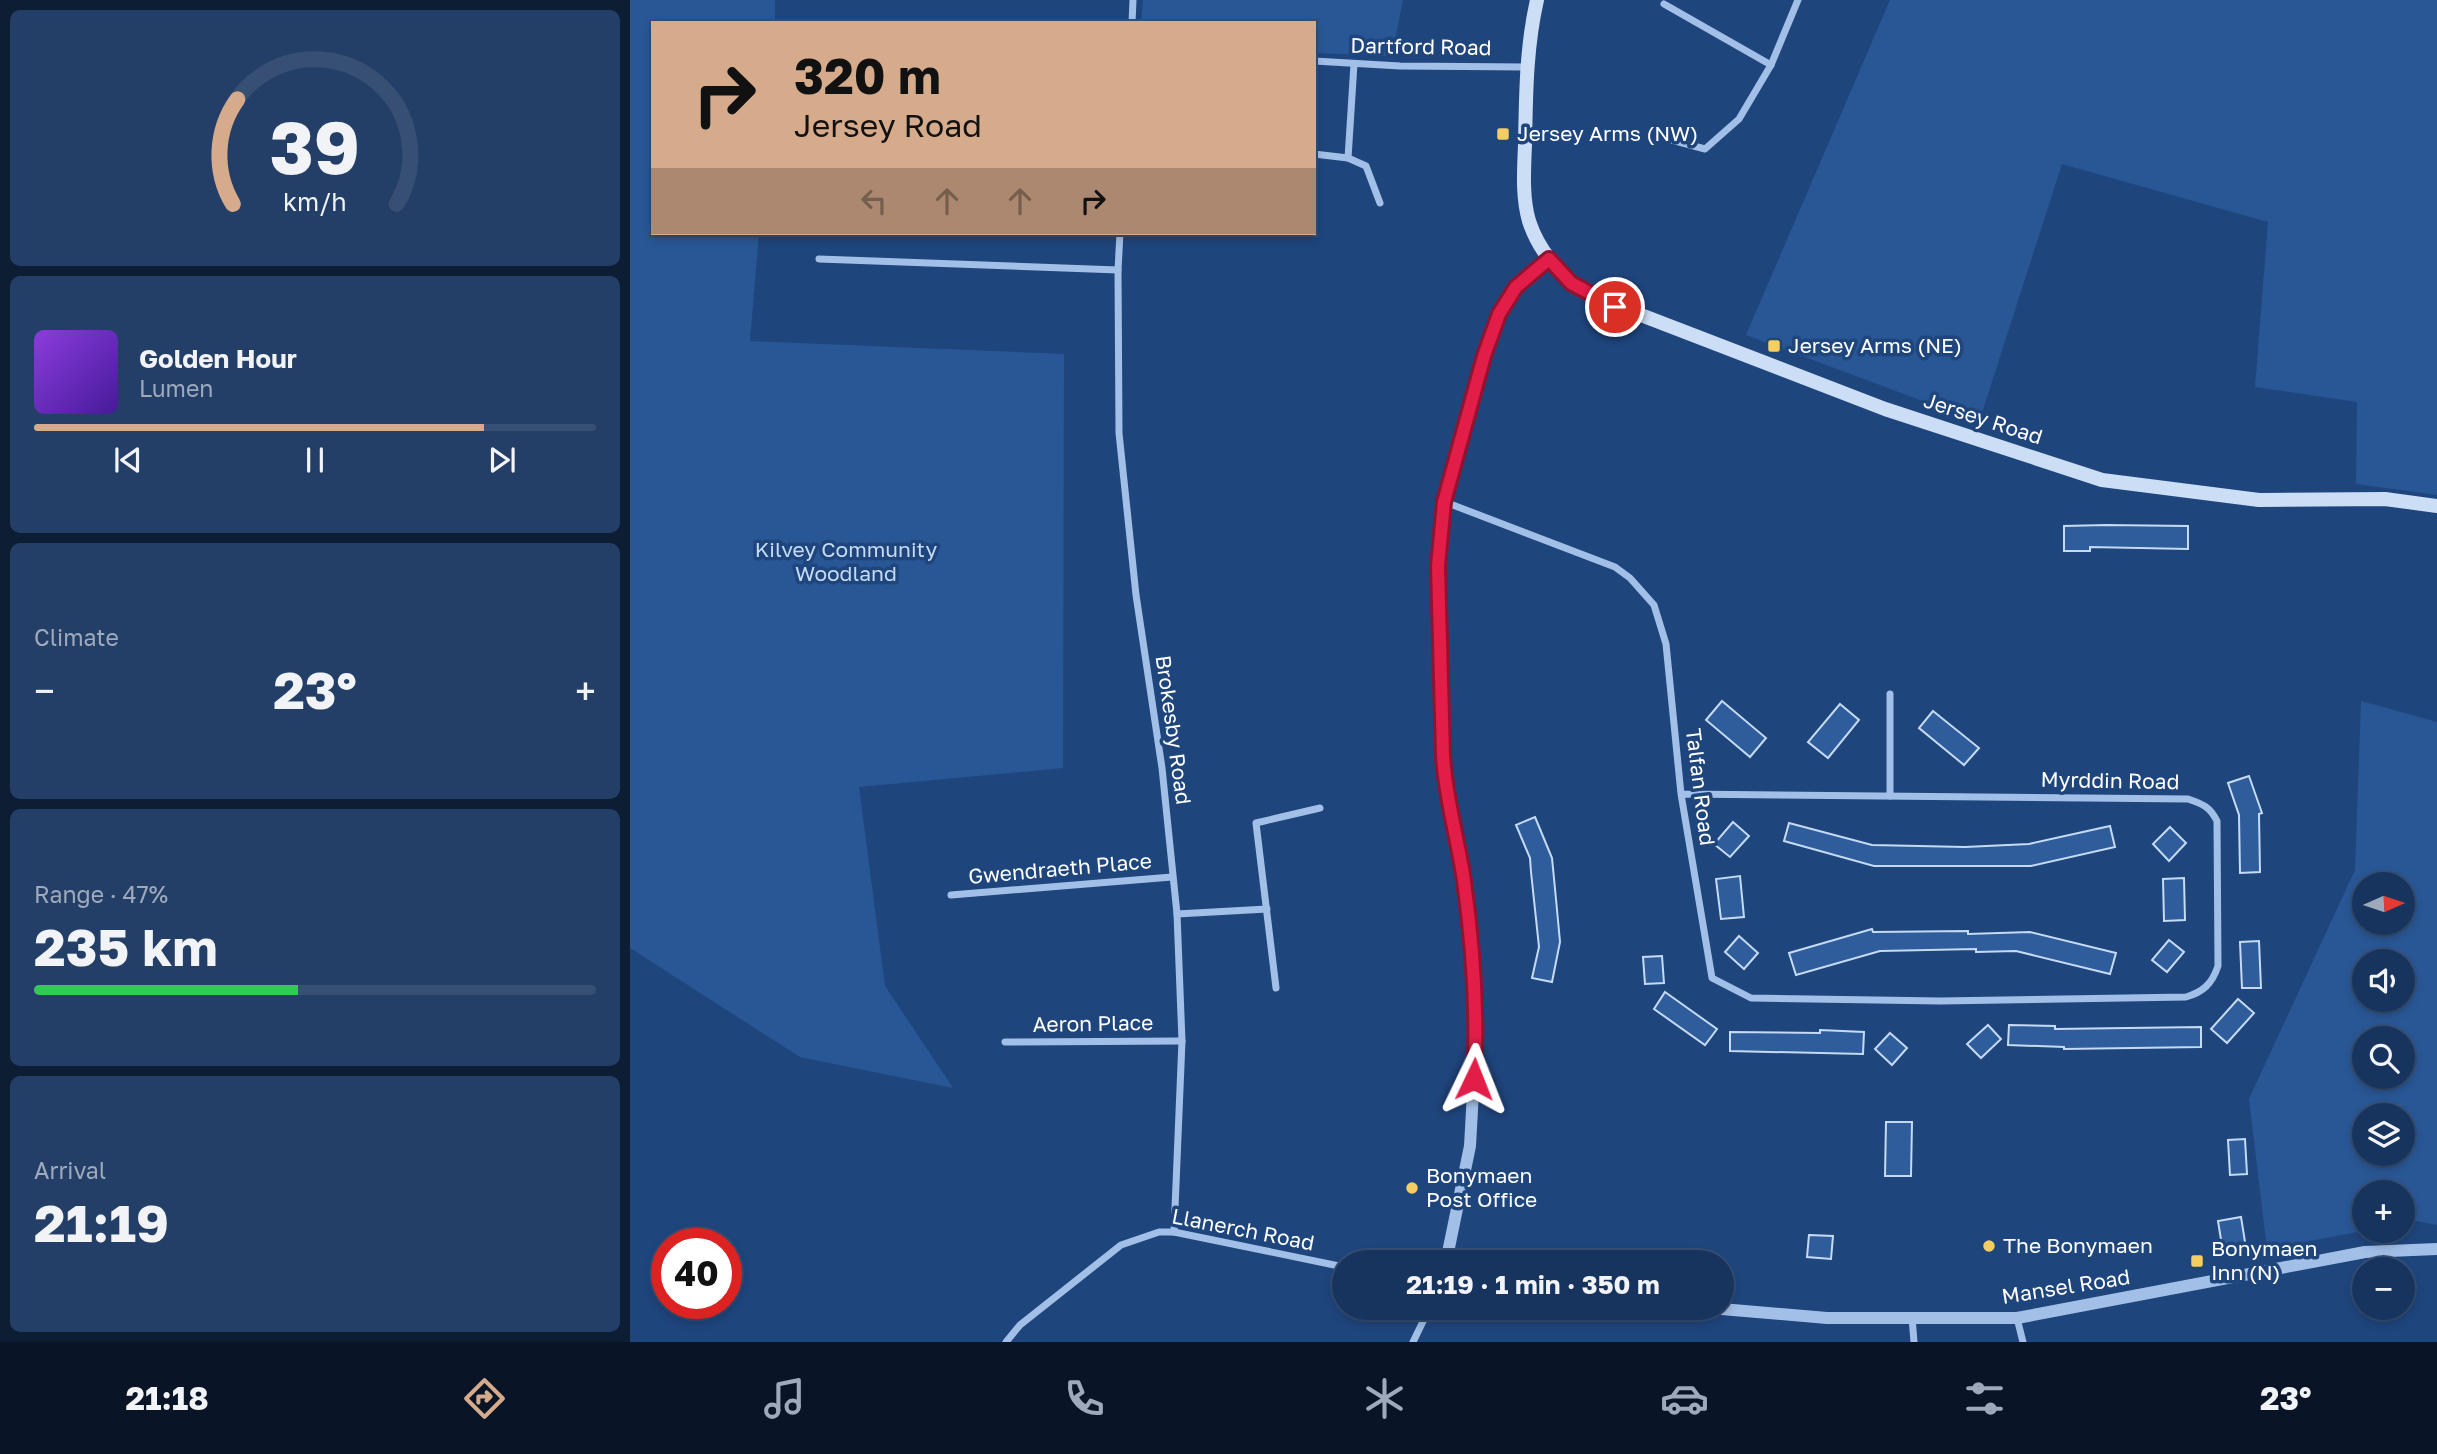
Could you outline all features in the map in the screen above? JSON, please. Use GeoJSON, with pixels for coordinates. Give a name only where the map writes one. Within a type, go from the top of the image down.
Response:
{"type":"FeatureCollection","features":[{"type":"Feature","properties":{"kind":"main road","name":"Jersey Road"},"geometry":{"type":"LineString","coordinates":[[1537,0],[1530,29],[1527,67],[1524,172],[1526,204],[1535,236],[1549,259],[1571,283],[1615,307],[1735,350],[1885,410],[2102,480],[2259,500],[2385,499],[2437,506]]}},
{"type":"Feature","properties":{"kind":"street"},"geometry":{"type":"LineString","coordinates":[[1132,21],[1133,0]]}},
{"type":"Feature","properties":{"kind":"street"},"geometry":{"type":"LineString","coordinates":[[1668,139],[1705,149],[1739,119],[1771,65],[1798,0]]}},
{"type":"Feature","properties":{"kind":"street"},"geometry":{"type":"LineString","coordinates":[[1664,4],[1771,65]]}},
{"type":"Feature","properties":{"kind":"street","name":"Dartford Road"},"geometry":{"type":"LineString","coordinates":[[1316,61],[1400,66],[1527,67]]}},
{"type":"Feature","properties":{"kind":"street"},"geometry":{"type":"LineString","coordinates":[[1348,158],[1354,64]]}},
{"type":"Feature","properties":{"kind":"street"},"geometry":{"type":"LineString","coordinates":[[1316,154],[1348,158],[1366,166],[1380,203]]}},
{"type":"Feature","properties":{"kind":"street","name":"Brokesby Road"},"geometry":{"type":"LineString","coordinates":[[1120,235],[1119,433],[1136,595],[1162,768],[1177,914],[1182,1041],[1174,1232]]}},
{"type":"Feature","properties":{"kind":"street"},"geometry":{"type":"LineString","coordinates":[[819,258],[1118,270]]}},
{"type":"Feature","properties":{"kind":"street"},"geometry":{"type":"LineString","coordinates":[[1448,1250],[1470,1146],[1475,1056],[1473,965],[1464,882],[1444,774],[1438,566],[1444,502],[1484,356],[1499,314],[1516,287],[1549,259]]}},
{"type":"Feature","properties":{"kind":"street","name":"Talfan Road"},"geometry":{"type":"LineString","coordinates":[[1444,502],[1615,567],[1642,590],[1654,605],[1666,644],[1682,794],[1712,978],[1751,998],[1940,1001]]}},
{"type":"Feature","properties":{"kind":"street"},"geometry":{"type":"LineString","coordinates":[[1890,694],[1890,796]]}},
{"type":"Feature","properties":{"kind":"street","name":"Myrddin Road"},"geometry":{"type":"LineString","coordinates":[[1682,794],[2189,799],[2212,810],[2217,821],[2218,966],[2214,977],[2198,993],[2171,997],[1940,1001]]}},
{"type":"Feature","properties":{"kind":"street"},"geometry":{"type":"LineString","coordinates":[[1276,988],[1256,823],[1320,808]]}},
{"type":"Feature","properties":{"kind":"street","name":"Gwendraeth Place"},"geometry":{"type":"LineString","coordinates":[[951,895],[1172,877]]}},
{"type":"Feature","properties":{"kind":"street"},"geometry":{"type":"LineString","coordinates":[[1177,914],[1267,909]]}},
{"type":"Feature","properties":{"kind":"street","name":"Aeron Place"},"geometry":{"type":"LineString","coordinates":[[1005,1042],[1182,1041]]}},
{"type":"Feature","properties":{"kind":"street","name":"Llanerch Road"},"geometry":{"type":"LineString","coordinates":[[1006,1342],[1020,1325],[1121,1245],[1159,1232],[1174,1232],[1332,1265]]}},
{"type":"Feature","properties":{"kind":"street","name":"Mansel Road"},"geometry":{"type":"LineString","coordinates":[[1734,1310],[1827,1318],[2017,1318],[2365,1252],[2437,1249]]}},
{"type":"Feature","properties":{"kind":"street"},"geometry":{"type":"LineString","coordinates":[[1912,1317],[1914,1342]]}},
{"type":"Feature","properties":{"kind":"street"},"geometry":{"type":"LineString","coordinates":[[2017,1318],[2023,1342]]}},
{"type":"Feature","properties":{"kind":"street"},"geometry":{"type":"LineString","coordinates":[[1413,1342],[1424,1320]]}},
{"type":"Feature","properties":{"kind":"green space","name":"Kilvey Community Woodland"},"geometry":{"type":"Polygon","coordinates":[[[630,0],[775,0],[775,21],[651,21],[651,235],[759,235],[750,341],[1064,354],[1063,768],[859,787],[885,986],[953,1088],[800,1057],[630,948],[630,0]]]}},
{"type":"Feature","properties":{"kind":"green space"},"geometry":{"type":"Polygon","coordinates":[[[1143,0],[1403,0],[1392,56],[1316,53],[1316,21],[1141,21],[1143,0]]]}},
{"type":"Feature","properties":{"kind":"green space"},"geometry":{"type":"Polygon","coordinates":[[[1890,0],[2437,0],[2437,495],[2356,484],[2357,402],[2255,387],[2268,222],[2062,164],[1979,422],[1746,335],[1890,0]]]}},
{"type":"Feature","properties":{"kind":"green space"},"geometry":{"type":"Polygon","coordinates":[[[2361,701],[2437,722],[2437,1225],[2415,1221],[2415,1180],[2352,1180],[2352,1233],[2267,1249],[2249,1099],[2352,876],[2352,935],[2415,935],[2415,872],[2354,872],[2361,701]]]}},
{"type":"Feature","properties":{"kind":"building"},"geometry":{"type":"Polygon","coordinates":[[[2064,526],[2188,526],[2188,549],[2090,547],[2090,551],[2064,551],[2064,526]]]}},
{"type":"Feature","properties":{"kind":"building"},"geometry":{"type":"Polygon","coordinates":[[[1722,701],[1766,738],[1750,757],[1706,720],[1722,701]]]}},
{"type":"Feature","properties":{"kind":"building"},"geometry":{"type":"Polygon","coordinates":[[[1840,704],[1859,720],[1828,758],[1808,742],[1840,704]]]}},
{"type":"Feature","properties":{"kind":"building"},"geometry":{"type":"Polygon","coordinates":[[[1933,711],[1979,748],[1964,765],[1919,728],[1933,711]]]}},
{"type":"Feature","properties":{"kind":"building"},"geometry":{"type":"Polygon","coordinates":[[[2249,776],[2262,813],[2259,814],[2260,872],[2240,873],[2239,815],[2228,783],[2249,776]]]}},
{"type":"Feature","properties":{"kind":"building"},"geometry":{"type":"Polygon","coordinates":[[[1535,817],[1552,858],[1560,942],[1552,982],[1532,978],[1539,947],[1530,858],[1516,825],[1535,817]]]}},
{"type":"Feature","properties":{"kind":"building"},"geometry":{"type":"Polygon","coordinates":[[[1733,822],[1749,836],[1730,857],[1714,844],[1733,822]]]}},
{"type":"Feature","properties":{"kind":"building"},"geometry":{"type":"Polygon","coordinates":[[[1789,823],[1872,845],[1965,847],[2029,844],[2110,826],[2115,847],[2031,866],[1874,866],[1784,841],[1789,823]]]}},
{"type":"Feature","properties":{"kind":"building"},"geometry":{"type":"Polygon","coordinates":[[[2170,827],[2186,843],[2169,861],[2153,844],[2170,827]]]}},
{"type":"Feature","properties":{"kind":"building"},"geometry":{"type":"Polygon","coordinates":[[[1740,876],[1744,917],[1721,919],[1716,879],[1740,876]]]}},
{"type":"Feature","properties":{"kind":"building"},"geometry":{"type":"Polygon","coordinates":[[[2184,878],[2185,920],[2164,921],[2163,879],[2184,878]]]}},
{"type":"Feature","properties":{"kind":"building"},"geometry":{"type":"Polygon","coordinates":[[[1872,929],[1873,932],[1968,931],[1968,934],[2030,932],[2116,953],[2110,974],[2016,951],[1976,952],[1976,949],[1880,951],[1796,975],[1789,953],[1872,929]]]}},
{"type":"Feature","properties":{"kind":"building"},"geometry":{"type":"Polygon","coordinates":[[[1739,936],[1758,953],[1744,969],[1725,952],[1739,936]]]}},
{"type":"Feature","properties":{"kind":"building"},"geometry":{"type":"Polygon","coordinates":[[[2169,940],[2184,952],[2167,972],[2152,960],[2169,940]]]}},
{"type":"Feature","properties":{"kind":"building"},"geometry":{"type":"Polygon","coordinates":[[[2259,941],[2261,988],[2242,988],[2240,942],[2259,941]]]}},
{"type":"Feature","properties":{"kind":"building"},"geometry":{"type":"Polygon","coordinates":[[[1662,956],[1664,983],[1645,984],[1643,957],[1662,956]]]}},
{"type":"Feature","properties":{"kind":"building"},"geometry":{"type":"Polygon","coordinates":[[[1665,992],[1717,1029],[1705,1045],[1654,1009],[1665,992]]]}},
{"type":"Feature","properties":{"kind":"building"},"geometry":{"type":"Polygon","coordinates":[[[2238,999],[2254,1013],[2227,1043],[2211,1029],[2238,999]]]}},
{"type":"Feature","properties":{"kind":"building"},"geometry":{"type":"Polygon","coordinates":[[[1988,1025],[2001,1039],[1981,1058],[1967,1044],[1988,1025]]]}},
{"type":"Feature","properties":{"kind":"building"},"geometry":{"type":"Polygon","coordinates":[[[2009,1025],[2055,1026],[2055,1029],[2201,1027],[2201,1047],[2064,1049],[2008,1045],[2009,1025]]]}},
{"type":"Feature","properties":{"kind":"building"},"geometry":{"type":"Polygon","coordinates":[[[1820,1030],[1864,1032],[1863,1054],[1730,1051],[1730,1032],[1820,1033],[1820,1030]]]}},
{"type":"Feature","properties":{"kind":"building"},"geometry":{"type":"Polygon","coordinates":[[[1890,1033],[1907,1048],[1892,1065],[1875,1049],[1890,1033]]]}},
{"type":"Feature","properties":{"kind":"building"},"geometry":{"type":"Polygon","coordinates":[[[1886,1122],[1912,1122],[1911,1176],[1885,1176],[1886,1122]]]}},
{"type":"Feature","properties":{"kind":"building"},"geometry":{"type":"Polygon","coordinates":[[[2245,1139],[2247,1174],[2230,1175],[2228,1140],[2245,1139]]]}},
{"type":"Feature","properties":{"kind":"building"},"geometry":{"type":"Polygon","coordinates":[[[2241,1217],[2246,1248],[2223,1252],[2218,1221],[2241,1217]]]}},
{"type":"Feature","properties":{"kind":"building"},"geometry":{"type":"Polygon","coordinates":[[[1809,1235],[1833,1236],[1831,1259],[1807,1257],[1809,1235]]]}},
{"type":"Feature","properties":{"kind":"place","name":"Jersey Arms (NW)"},"geometry":{"type":"Point","coordinates":[1503,134]}},
{"type":"Feature","properties":{"kind":"place","name":"Jersey Arms (NE)"},"geometry":{"type":"Point","coordinates":[1774,346]}},
{"type":"Feature","properties":{"kind":"place","name":"Bonymaen Post Office"},"geometry":{"type":"Point","coordinates":[1412,1188]}},
{"type":"Feature","properties":{"kind":"place","name":"The Bonymaen"},"geometry":{"type":"Point","coordinates":[1989,1246]}},
{"type":"Feature","properties":{"kind":"place","name":"Bonymaen Inn (N)"},"geometry":{"type":"Point","coordinates":[2197,1261]}},
{"type":"Feature","properties":{"kind":"route"},"geometry":{"type":"LineString","coordinates":[[1474,1079],[1473,965],[1464,882],[1444,774],[1443,755],[1438,566],[1444,502],[1484,356],[1499,314],[1516,287],[1549,259],[1571,283],[1615,307]]}}]}
